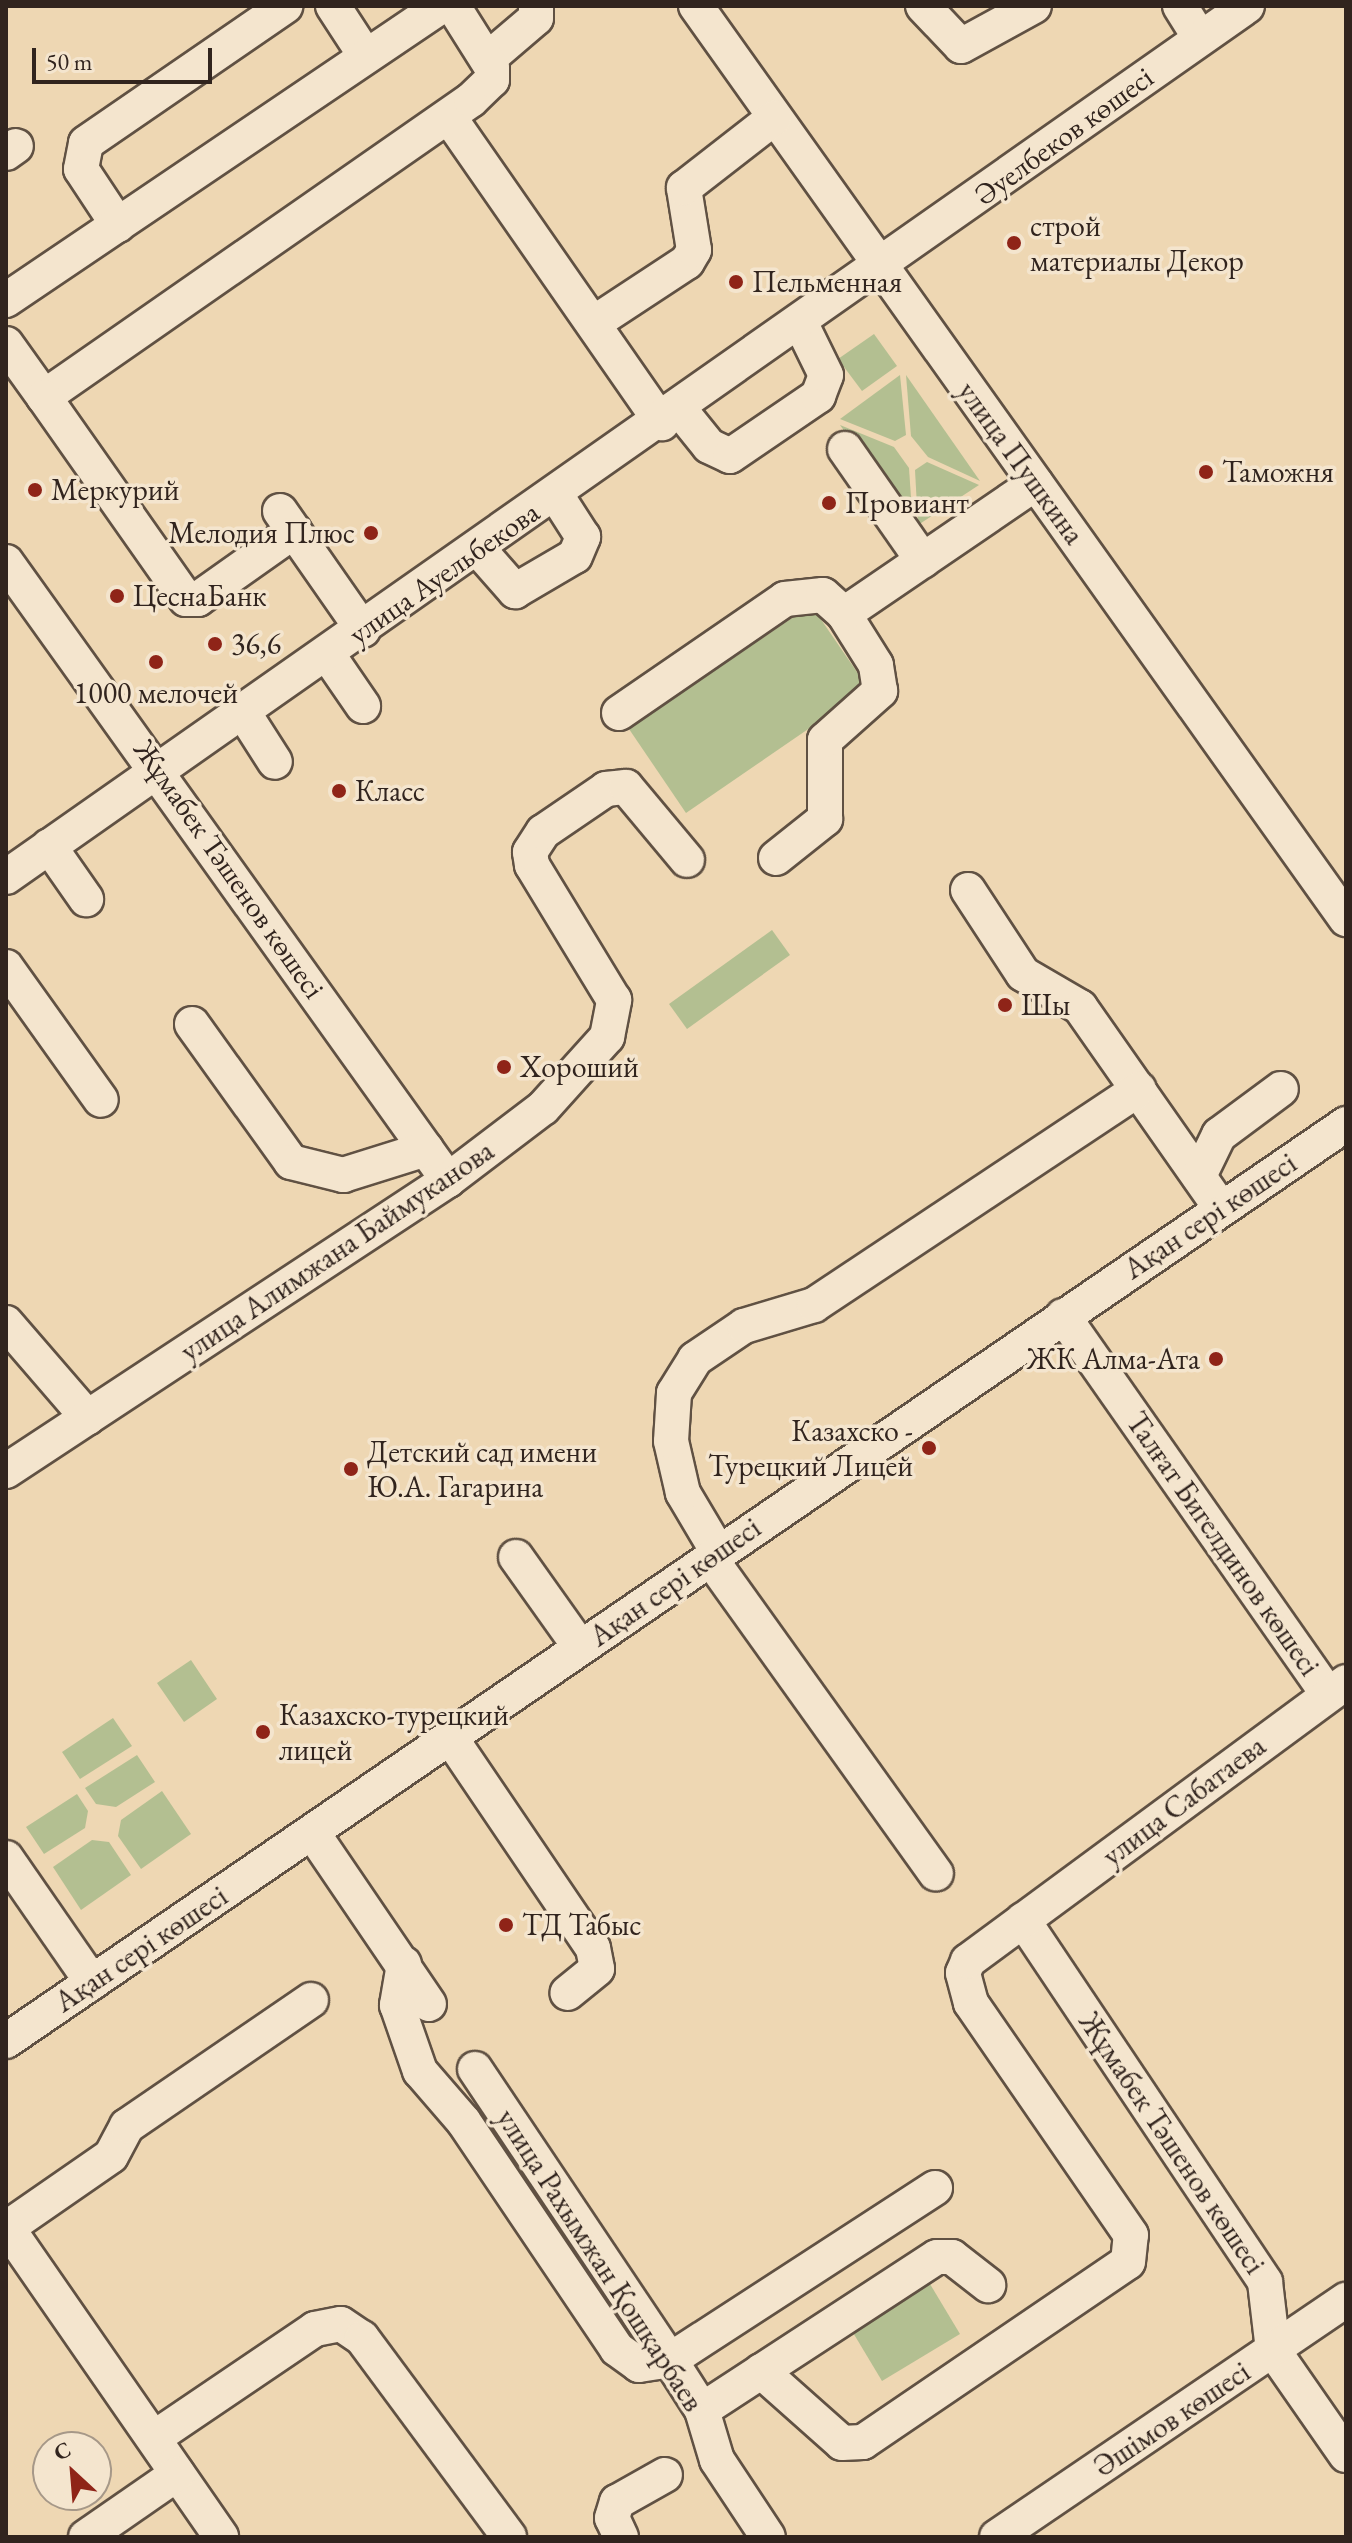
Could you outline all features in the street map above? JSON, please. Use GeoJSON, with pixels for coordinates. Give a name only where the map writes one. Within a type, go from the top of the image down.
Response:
{"type":"FeatureCollection","features":[{"type":"Feature","properties":{"kind":"street"},"geometry":{"type":"LineString","coordinates":[[118,225],[81,169],[86,143],[285,6]]}},
{"type":"Feature","properties":{"kind":"street"},"geometry":{"type":"LineString","coordinates":[[333,6],[365,55]]}},
{"type":"Feature","properties":{"kind":"street"},"geometry":{"type":"LineString","coordinates":[[6,300],[441,6]]}},
{"type":"Feature","properties":{"kind":"street"},"geometry":{"type":"LineString","coordinates":[[44,397],[449,117],[492,80],[488,59],[453,6]]}},
{"type":"Feature","properties":{"kind":"street"},"geometry":{"type":"LineString","coordinates":[[488,59],[536,18],[536,6]]}},
{"type":"Feature","properties":{"kind":"street","name":"улица Пушкина"},"geometry":{"type":"LineString","coordinates":[[696,6],[1346,919]]}},
{"type":"Feature","properties":{"kind":"street"},"geometry":{"type":"LineString","coordinates":[[923,6],[961,46],[1034,6]]}},
{"type":"Feature","properties":{"kind":"street"},"geometry":{"type":"LineString","coordinates":[[1180,6],[1200,38]]}},
{"type":"Feature","properties":{"kind":"street","name":"Әуелбеков көшесі"},"geometry":{"type":"LineString","coordinates":[[882,268],[1247,6]]}},
{"type":"Feature","properties":{"kind":"street"},"geometry":{"type":"LineString","coordinates":[[449,117],[594,323],[671,417],[709,446],[730,456],[818,396],[826,375],[801,324]]}},
{"type":"Feature","properties":{"kind":"street"},"geometry":{"type":"LineString","coordinates":[[594,323],[687,262],[694,250],[684,188],[774,118]]}},
{"type":"Feature","properties":{"kind":"street","name":"улица Ауельбекова"},"geometry":{"type":"LineString","coordinates":[[6,877],[882,268]]}},
{"type":"Feature","properties":{"kind":"street"},"geometry":{"type":"LineString","coordinates":[[6,344],[186,599],[198,599],[287,521],[363,630]]}},
{"type":"Feature","properties":{"kind":"street"},"geometry":{"type":"LineString","coordinates":[[845,449],[923,561]]}},
{"type":"Feature","properties":{"kind":"street"},"geometry":{"type":"LineString","coordinates":[[844,614],[1036,483]]}},
{"type":"Feature","properties":{"kind":"street"},"geometry":{"type":"LineString","coordinates":[[479,550],[515,591],[575,556],[583,537],[556,495]]}},
{"type":"Feature","properties":{"kind":"street","name":"Жұмабек Тәшенов көшесі"},"geometry":{"type":"LineString","coordinates":[[6,562],[205,832],[448,1180]]}},
{"type":"Feature","properties":{"kind":"street"},"geometry":{"type":"LineString","coordinates":[[619,713],[785,599],[823,595],[844,614],[880,674],[880,691],[825,740],[825,819],[776,858]]}},
{"type":"Feature","properties":{"kind":"street"},"geometry":{"type":"LineString","coordinates":[[328,655],[363,706]]}},
{"type":"Feature","properties":{"kind":"street"},"geometry":{"type":"LineString","coordinates":[[243,712],[275,762]]}},
{"type":"Feature","properties":{"kind":"street","name":"улица Алимжана Баймуканова"},"geometry":{"type":"LineString","coordinates":[[6,1471],[448,1180],[543,1108],[607,1037],[616,1012],[609,990],[537,877],[530,852],[535,840],[618,786],[633,791],[687,860]]}},
{"type":"Feature","properties":{"kind":"street"},"geometry":{"type":"LineString","coordinates":[[49,846],[86,899]]}},
{"type":"Feature","properties":{"kind":"street"},"geometry":{"type":"LineString","coordinates":[[968,890],[1023,974],[1080,1007],[1221,1208]]}},
{"type":"Feature","properties":{"kind":"street"},"geometry":{"type":"LineString","coordinates":[[6,967],[101,1100]]}},
{"type":"Feature","properties":{"kind":"street"},"geometry":{"type":"LineString","coordinates":[[192,1024],[291,1162],[343,1175],[426,1149]]}},
{"type":"Feature","properties":{"kind":"street"},"geometry":{"type":"LineString","coordinates":[[936,1874],[714,1555],[683,1493],[671,1441],[674,1393],[695,1359],[744,1326],[814,1305],[1139,1089]]}},
{"type":"Feature","properties":{"kind":"street"},"geometry":{"type":"LineString","coordinates":[[1199,1176],[1219,1135],[1281,1089]]}},
{"type":"Feature","properties":{"kind":"street","name":"Ақан сері көшесі"},"geometry":{"type":"LineString","coordinates":[[6,2041],[1346,1124]]}},
{"type":"Feature","properties":{"kind":"street","name":"Талғат Бигелдинов көшесі"},"geometry":{"type":"LineString","coordinates":[[1063,1316],[1337,1688]]}},
{"type":"Feature","properties":{"kind":"street"},"geometry":{"type":"LineString","coordinates":[[6,1323],[88,1418]]}},
{"type":"Feature","properties":{"kind":"street"},"geometry":{"type":"LineString","coordinates":[[516,1557],[580,1647]]}},
{"type":"Feature","properties":{"kind":"street","name":"улица Сабатаева"},"geometry":{"type":"LineString","coordinates":[[761,2371],[842,2443],[863,2442],[1128,2262],[1131,2235],[963,1990],[968,1961],[1337,1688]]}},
{"type":"Feature","properties":{"kind":"street"},"geometry":{"type":"LineString","coordinates":[[450,1737],[593,1948],[597,1969],[567,1993]]}},
{"type":"Feature","properties":{"kind":"street"},"geometry":{"type":"LineString","coordinates":[[312,1832],[429,2004]]}},
{"type":"Feature","properties":{"kind":"street"},"geometry":{"type":"LineString","coordinates":[[6,1858],[92,1982]]}},
{"type":"Feature","properties":{"kind":"street","name":"Жұмабек Тәшенов көшесі"},"geometry":{"type":"LineString","coordinates":[[1023,1920],[1265,2282],[1273,2350],[1346,2455]]}},
{"type":"Feature","properties":{"kind":"street"},"geometry":{"type":"LineString","coordinates":[[404,1964],[397,2005],[420,2071],[464,2122],[617,2349],[654,2368],[935,2188]]}},
{"type":"Feature","properties":{"kind":"street"},"geometry":{"type":"LineString","coordinates":[[221,2537],[6,2227],[111,2156],[127,2126],[311,2000]]}},
{"type":"Feature","properties":{"kind":"street","name":"улица Рахымжан Қошқарбаев"},"geometry":{"type":"LineString","coordinates":[[475,2069],[702,2410],[717,2460],[768,2537]]}},
{"type":"Feature","properties":{"kind":"street"},"geometry":{"type":"LineString","coordinates":[[702,2410],[937,2257],[952,2257],[988,2285]]}},
{"type":"Feature","properties":{"kind":"street","name":"Әшімов көшесі"},"geometry":{"type":"LineString","coordinates":[[997,2537],[1346,2300]]}},
{"type":"Feature","properties":{"kind":"street"},"geometry":{"type":"LineString","coordinates":[[154,2438],[315,2329],[341,2324],[362,2338],[509,2537]]}},
{"type":"Feature","properties":{"kind":"street"},"geometry":{"type":"LineString","coordinates":[[86,2537],[177,2474]]}},
{"type":"Feature","properties":{"kind":"street"},"geometry":{"type":"LineString","coordinates":[[621,2537],[612,2518],[617,2502],[665,2475]]}},
{"type":"Feature","properties":{"kind":"green space"},"geometry":{"type":"Polygon","coordinates":[[[874,334],[897,366],[862,391],[838,359],[874,334]]]}},
{"type":"Feature","properties":{"kind":"green space"},"geometry":{"type":"Polygon","coordinates":[[[900,375],[906,435],[895,441],[840,419],[900,375]]]}},
{"type":"Feature","properties":{"kind":"green space"},"geometry":{"type":"Polygon","coordinates":[[[906,375],[980,481],[928,457],[911,436],[906,375]]]}},
{"type":"Feature","properties":{"kind":"green space"},"geometry":{"type":"Polygon","coordinates":[[[840,425],[894,447],[909,468],[913,527],[840,425]]]}},
{"type":"Feature","properties":{"kind":"green space"},"geometry":{"type":"Polygon","coordinates":[[[927,462],[979,485],[918,525],[915,470],[927,462]]]}},
{"type":"Feature","properties":{"kind":"green space"},"geometry":{"type":"Polygon","coordinates":[[[811,605],[868,688],[686,813],[629,729],[811,605]]]}},
{"type":"Feature","properties":{"kind":"green space"},"geometry":{"type":"Polygon","coordinates":[[[772,930],[790,955],[687,1029],[669,1004],[772,930]]]}},
{"type":"Feature","properties":{"kind":"green space"},"geometry":{"type":"Polygon","coordinates":[[[191,1660],[217,1699],[184,1722],[157,1683],[191,1660]]]}},
{"type":"Feature","properties":{"kind":"green space"},"geometry":{"type":"Polygon","coordinates":[[[113,1718],[132,1746],[80,1779],[62,1752],[113,1718]]]}},
{"type":"Feature","properties":{"kind":"green space"},"geometry":{"type":"Polygon","coordinates":[[[137,1755],[155,1782],[116,1807],[96,1804],[85,1788],[137,1755]]]}},
{"type":"Feature","properties":{"kind":"green space"},"geometry":{"type":"Polygon","coordinates":[[[162,1791],[191,1834],[141,1869],[118,1836],[121,1820],[162,1791]]]}},
{"type":"Feature","properties":{"kind":"green space"},"geometry":{"type":"Polygon","coordinates":[[[77,1794],[88,1811],[85,1828],[44,1854],[26,1827],[77,1794]]]}},
{"type":"Feature","properties":{"kind":"green space"},"geometry":{"type":"Polygon","coordinates":[[[92,1840],[109,1842],[131,1875],[81,1910],[53,1867],[92,1840]]]}},
{"type":"Feature","properties":{"kind":"green space"},"geometry":{"type":"Polygon","coordinates":[[[927,2279],[960,2334],[882,2381],[849,2326],[927,2279]]]}},
{"type":"Feature","properties":{"kind":"place","name":"строй материалы Декор"},"geometry":{"type":"Point","coordinates":[1014,243]}},
{"type":"Feature","properties":{"kind":"place","name":"Пельменная"},"geometry":{"type":"Point","coordinates":[736,282]}},
{"type":"Feature","properties":{"kind":"place","name":"Таможня"},"geometry":{"type":"Point","coordinates":[1206,472]}},
{"type":"Feature","properties":{"kind":"place","name":"Меркурий"},"geometry":{"type":"Point","coordinates":[35,490]}},
{"type":"Feature","properties":{"kind":"place","name":"Провиант"},"geometry":{"type":"Point","coordinates":[829,503]}},
{"type":"Feature","properties":{"kind":"place","name":"Мелодия Плюс"},"geometry":{"type":"Point","coordinates":[371,533]}},
{"type":"Feature","properties":{"kind":"place","name":"ЦеснаБанк"},"geometry":{"type":"Point","coordinates":[117,596]}},
{"type":"Feature","properties":{"kind":"place","name":"36,6"},"geometry":{"type":"Point","coordinates":[215,644]}},
{"type":"Feature","properties":{"kind":"place","name":"1000 мелочей"},"geometry":{"type":"Point","coordinates":[156,662]}},
{"type":"Feature","properties":{"kind":"place","name":"Класс"},"geometry":{"type":"Point","coordinates":[339,791]}},
{"type":"Feature","properties":{"kind":"place","name":"Шы"},"geometry":{"type":"Point","coordinates":[1005,1005]}},
{"type":"Feature","properties":{"kind":"place","name":"Хороший"},"geometry":{"type":"Point","coordinates":[504,1067]}},
{"type":"Feature","properties":{"kind":"place","name":"ЖК Алма-Ата"},"geometry":{"type":"Point","coordinates":[1216,1359]}},
{"type":"Feature","properties":{"kind":"place","name":"Казахско - Турецкий Лицей"},"geometry":{"type":"Point","coordinates":[929,1448]}},
{"type":"Feature","properties":{"kind":"place","name":"Детский сад имени Ю.А. Гагарина"},"geometry":{"type":"Point","coordinates":[351,1469]}},
{"type":"Feature","properties":{"kind":"place","name":"Казахско-турецкий лицей"},"geometry":{"type":"Point","coordinates":[263,1732]}},
{"type":"Feature","properties":{"kind":"place","name":"ТД Табыс"},"geometry":{"type":"Point","coordinates":[506,1925]}}]}
